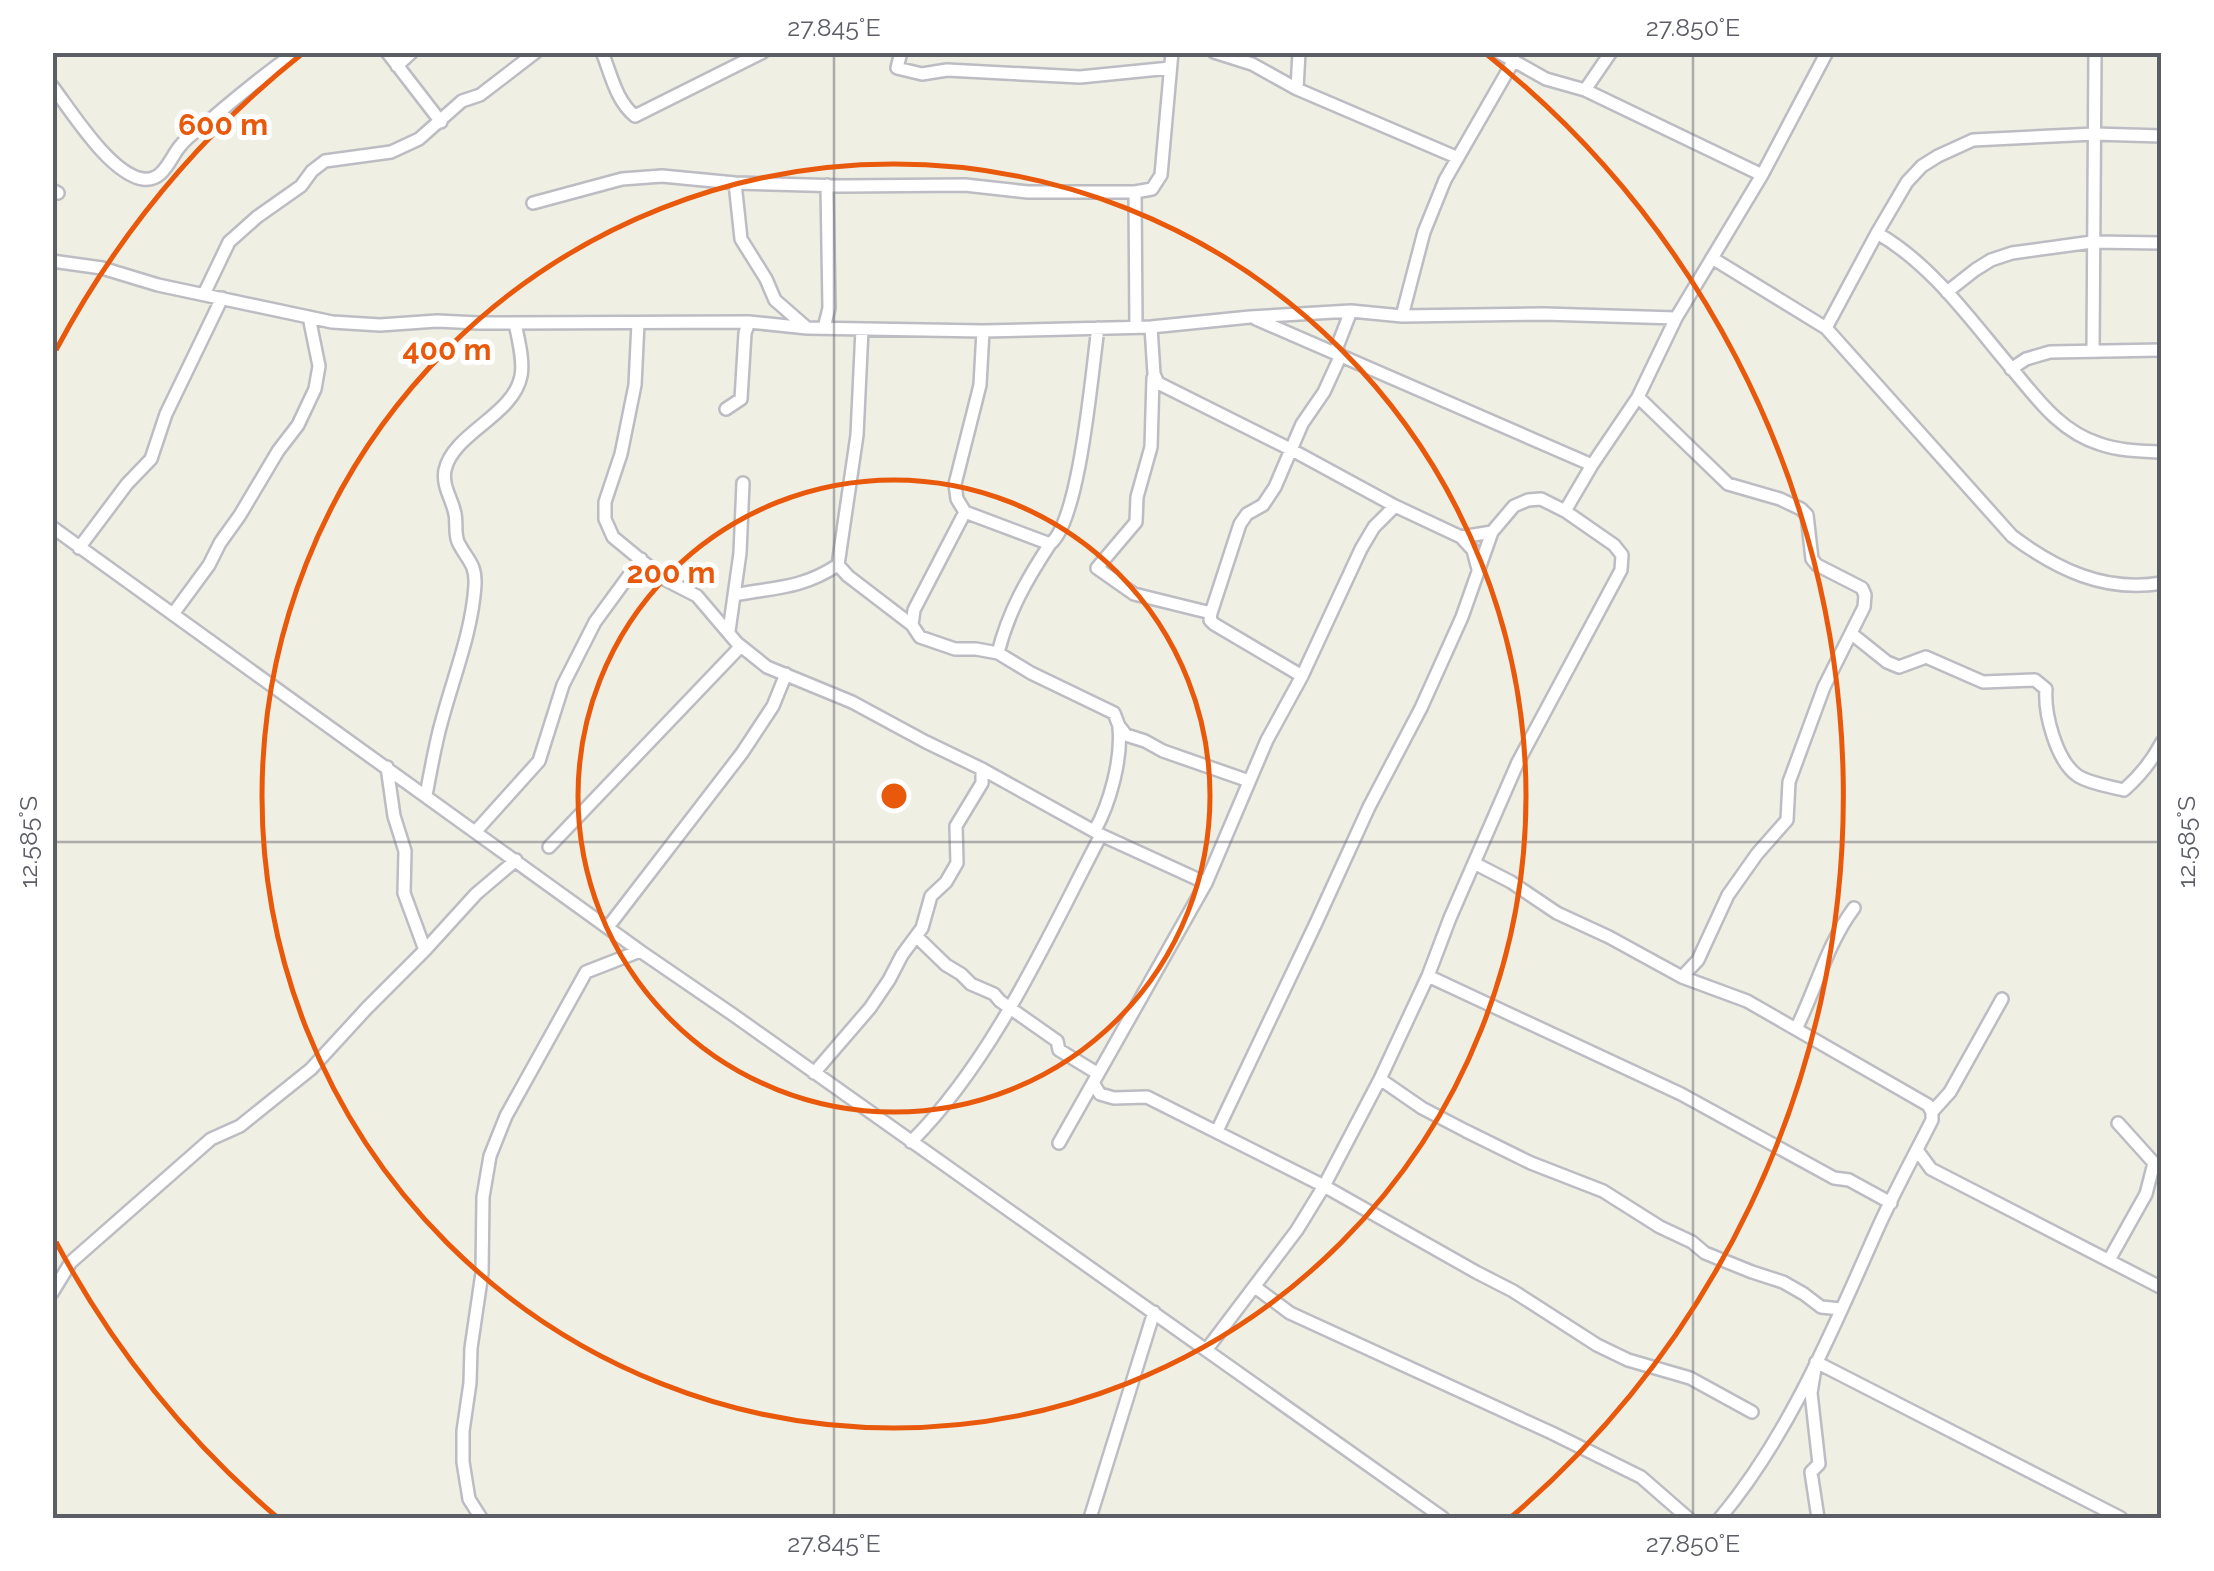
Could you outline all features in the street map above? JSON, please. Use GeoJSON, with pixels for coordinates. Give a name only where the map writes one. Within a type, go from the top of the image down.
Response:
{"type":"FeatureCollection","features":[{"type":"Feature","properties":{"kind":"street"},"geometry":{"type":"LineString","coordinates":[[52,86],[94,141],[119,166],[138,178],[150,180],[162,173],[181,145],[296,52]]}},
{"type":"Feature","properties":{"kind":"street"},"geometry":{"type":"LineString","coordinates":[[388,52],[441,122]]}},
{"type":"Feature","properties":{"kind":"street"},"geometry":{"type":"LineString","coordinates":[[397,66],[412,52]]}},
{"type":"Feature","properties":{"kind":"street"},"geometry":{"type":"LineString","coordinates":[[204,294],[229,242],[301,186],[325,161],[391,152],[419,139],[462,102],[480,95],[536,52]]}},
{"type":"Feature","properties":{"kind":"street"},"geometry":{"type":"LineString","coordinates":[[602,52],[618,96],[636,116],[763,52]]}},
{"type":"Feature","properties":{"kind":"street"},"geometry":{"type":"LineString","coordinates":[[901,52],[897,68],[922,74],[946,70],[1080,78],[1170,68]]}},
{"type":"Feature","properties":{"kind":"street"},"geometry":{"type":"LineString","coordinates":[[533,202],[622,180],[662,176],[735,183],[965,184],[1028,192],[1152,189],[1161,176],[1172,52]]}},
{"type":"Feature","properties":{"kind":"street"},"geometry":{"type":"LineString","coordinates":[[1214,52],[1252,64],[1298,89],[1456,157]]}},
{"type":"Feature","properties":{"kind":"street"},"geometry":{"type":"LineString","coordinates":[[1298,89],[1299,52]]}},
{"type":"Feature","properties":{"kind":"street"},"geometry":{"type":"LineString","coordinates":[[1498,52],[1546,79],[1585,90],[1762,175]]}},
{"type":"Feature","properties":{"kind":"street"},"geometry":{"type":"LineString","coordinates":[[1585,90],[1611,52]]}},
{"type":"Feature","properties":{"kind":"street"},"geometry":{"type":"LineString","coordinates":[[1565,511],[1638,397],[1676,318],[1762,175],[1827,52]]}},
{"type":"Feature","properties":{"kind":"street"},"geometry":{"type":"LineString","coordinates":[[2094,52],[2094,350]]}},
{"type":"Feature","properties":{"kind":"street"},"geometry":{"type":"LineString","coordinates":[[1402,316],[1424,232],[1456,157],[1514,60]]}},
{"type":"Feature","properties":{"kind":"street"},"geometry":{"type":"LineString","coordinates":[[1826,328],[1907,182],[1938,156],[1974,140],[2094,134],[2162,136]]}},
{"type":"Feature","properties":{"kind":"street"},"geometry":{"type":"LineString","coordinates":[[735,183],[741,240],[776,300],[807,328]]}},
{"type":"Feature","properties":{"kind":"street"},"geometry":{"type":"LineString","coordinates":[[824,328],[829,308],[827,185]]}},
{"type":"Feature","properties":{"kind":"street"},"geometry":{"type":"LineString","coordinates":[[1134,192],[1136,327]]}},
{"type":"Feature","properties":{"kind":"street"},"geometry":{"type":"LineString","coordinates":[[1877,233],[1906,250],[1947,292],[2054,418],[2097,444],[2162,452]]}},
{"type":"Feature","properties":{"kind":"street"},"geometry":{"type":"LineString","coordinates":[[1947,292],[1991,260],[2012,254],[2092,242],[2162,244]]}},
{"type":"Feature","properties":{"kind":"street"},"geometry":{"type":"LineString","coordinates":[[1712,258],[1826,328],[2012,536],[2041,558],[2113,585],[2162,584]]}},
{"type":"Feature","properties":{"kind":"street"},"geometry":{"type":"LineString","coordinates":[[52,260],[102,268],[309,318],[380,325],[437,321],[749,322],[807,328],[983,331],[1136,327],[1351,311],[1402,316],[1544,314],[1676,318]]}},
{"type":"Feature","properties":{"kind":"street"},"geometry":{"type":"LineString","coordinates":[[79,548],[151,459],[166,414],[222,298]]}},
{"type":"Feature","properties":{"kind":"street"},"geometry":{"type":"LineString","coordinates":[[1302,676],[1210,620],[1240,524],[1269,496],[1302,424],[1324,392],[1340,357],[1336,347],[1351,311]]}},
{"type":"Feature","properties":{"kind":"street"},"geometry":{"type":"LineString","coordinates":[[1250,317],[1592,464]]}},
{"type":"Feature","properties":{"kind":"street"},"geometry":{"type":"LineString","coordinates":[[172,614],[209,565],[298,425],[315,389],[319,366],[309,318]]}},
{"type":"Feature","properties":{"kind":"street"},"geometry":{"type":"LineString","coordinates":[[726,410],[742,399],[749,322]]}},
{"type":"Feature","properties":{"kind":"street"},"geometry":{"type":"LineString","coordinates":[[426,794],[475,586],[474,565],[457,543],[456,516],[443,484],[446,465],[456,450],[508,400],[521,378],[515,323]]}},
{"type":"Feature","properties":{"kind":"street"},"geometry":{"type":"LineString","coordinates":[[638,323],[635,385],[604,519],[613,537],[664,579],[697,596],[741,646],[767,667],[852,702],[1098,832],[1206,883]]}},
{"type":"Feature","properties":{"kind":"street"},"geometry":{"type":"LineString","coordinates":[[1151,326],[1151,447],[1137,497],[1136,522],[1097,568],[1134,594],[1211,614]]}},
{"type":"Feature","properties":{"kind":"street"},"geometry":{"type":"LineString","coordinates":[[998,653],[1018,594],[1050,544],[1058,538],[1069,508],[1078,471],[1098,328]]}},
{"type":"Feature","properties":{"kind":"street"},"geometry":{"type":"LineString","coordinates":[[734,595],[794,587],[838,565],[857,435],[862,329]]}},
{"type":"Feature","properties":{"kind":"street"},"geometry":{"type":"LineString","coordinates":[[983,331],[980,385],[955,484],[957,499],[965,512],[1050,544]]}},
{"type":"Feature","properties":{"kind":"street"},"geometry":{"type":"LineString","coordinates":[[2012,369],[2038,354],[2162,350]]}},
{"type":"Feature","properties":{"kind":"street"},"geometry":{"type":"LineString","coordinates":[[1154,374],[1158,383],[1169,390],[1461,536],[1473,550],[1478,569]]}},
{"type":"Feature","properties":{"kind":"street"},"geometry":{"type":"LineString","coordinates":[[1638,397],[1728,484],[1801,509],[1807,515],[1812,559],[1864,591],[1864,606],[1824,687],[1790,782],[1788,820],[1728,895],[1698,960],[1682,977]]}},
{"type":"Feature","properties":{"kind":"street"},"geometry":{"type":"LineString","coordinates":[[728,631],[740,553],[743,482]]}},
{"type":"Feature","properties":{"kind":"street"},"geometry":{"type":"LineString","coordinates":[[1207,1350],[1297,1230],[1324,1186],[1428,976],[1518,762],[1621,570],[1622,555],[1614,545],[1565,511],[1540,499],[1528,500],[1514,506],[1492,532],[1462,616],[1420,708],[1369,807],[1217,1131]]}},
{"type":"Feature","properties":{"kind":"street"},"geometry":{"type":"LineString","coordinates":[[1060,1142],[1206,883],[1267,740],[1302,676],[1361,549],[1374,527],[1395,506]]}},
{"type":"Feature","properties":{"kind":"street"},"geometry":{"type":"LineString","coordinates":[[912,624],[914,610],[965,512]]}},
{"type":"Feature","properties":{"kind":"street"},"geometry":{"type":"LineString","coordinates":[[52,528],[640,951],[1443,1518]]}},
{"type":"Feature","properties":{"kind":"street"},"geometry":{"type":"LineString","coordinates":[[1461,536],[1492,532]]}},
{"type":"Feature","properties":{"kind":"street"},"geometry":{"type":"LineString","coordinates":[[476,831],[539,761],[563,685],[595,622],[642,559]]}},
{"type":"Feature","properties":{"kind":"street"},"geometry":{"type":"LineString","coordinates":[[838,565],[912,624],[920,637],[955,649],[998,653],[1101,705],[1114,714],[1126,735],[1249,781]]}},
{"type":"Feature","properties":{"kind":"street"},"geometry":{"type":"LineString","coordinates":[[1852,634],[1898,667],[1926,656],[1983,682],[2035,680],[2046,688],[2044,708],[2059,753],[2074,774],[2086,780],[2124,790],[2137,779],[2162,742]]}},
{"type":"Feature","properties":{"kind":"street"},"geometry":{"type":"LineString","coordinates":[[549,846],[741,646]]}},
{"type":"Feature","properties":{"kind":"street"},"geometry":{"type":"LineString","coordinates":[[608,927],[742,753],[773,706],[786,674]]}},
{"type":"Feature","properties":{"kind":"street"},"geometry":{"type":"LineString","coordinates":[[910,1142],[982,1053],[1098,832],[1121,745],[1119,726]]}},
{"type":"Feature","properties":{"kind":"street"},"geometry":{"type":"LineString","coordinates":[[387,768],[394,816],[406,851],[404,894],[425,950]]}},
{"type":"Feature","properties":{"kind":"street"},"geometry":{"type":"LineString","coordinates":[[814,1074],[870,1008],[922,928],[931,896],[946,882],[957,863],[956,826],[982,783],[982,769]]}},
{"type":"Feature","properties":{"kind":"street"},"geometry":{"type":"LineString","coordinates":[[52,1293],[71,1262],[211,1139],[240,1126],[310,1069],[476,894],[516,860]]}},
{"type":"Feature","properties":{"kind":"street"},"geometry":{"type":"LineString","coordinates":[[1474,863],[1512,882],[1557,913],[1682,977],[1748,1001],[1928,1105],[1932,1112],[1932,1120],[1790,1414],[1720,1518]]}},
{"type":"Feature","properties":{"kind":"street"},"geometry":{"type":"LineString","coordinates":[[1796,1029],[1838,928],[1854,908]]}},
{"type":"Feature","properties":{"kind":"street"},"geometry":{"type":"LineString","coordinates":[[916,936],[971,984],[994,994],[1056,1041],[1059,1050],[1095,1078],[1100,1094],[1114,1098],[1148,1097],[1324,1186],[1513,1291],[1597,1345],[1628,1360],[1690,1378],[1752,1412]]}},
{"type":"Feature","properties":{"kind":"street"},"geometry":{"type":"LineString","coordinates":[[481,1518],[469,1498],[464,1431],[482,1273],[483,1197],[490,1156],[506,1116],[586,972],[640,951]]}},
{"type":"Feature","properties":{"kind":"street"},"geometry":{"type":"LineString","coordinates":[[1428,976],[1681,1094],[1834,1178],[1849,1180],[1891,1203]]}},
{"type":"Feature","properties":{"kind":"street"},"geometry":{"type":"LineString","coordinates":[[1932,1112],[1950,1092],[2002,999]]}},
{"type":"Feature","properties":{"kind":"street"},"geometry":{"type":"LineString","coordinates":[[1380,1079],[1466,1132],[1603,1190],[1706,1252],[1782,1282],[1820,1307],[1841,1309]]}},
{"type":"Feature","properties":{"kind":"street"},"geometry":{"type":"LineString","coordinates":[[2109,1260],[2146,1194],[2154,1162],[2118,1123]]}},
{"type":"Feature","properties":{"kind":"street"},"geometry":{"type":"LineString","coordinates":[[1917,1150],[1932,1169],[2162,1288]]}},
{"type":"Feature","properties":{"kind":"street"},"geometry":{"type":"LineString","coordinates":[[1255,1287],[1290,1313],[1640,1477],[1688,1518]]}},
{"type":"Feature","properties":{"kind":"street"},"geometry":{"type":"LineString","coordinates":[[1090,1518],[1154,1312]]}},
{"type":"Feature","properties":{"kind":"street"},"geometry":{"type":"LineString","coordinates":[[1816,1362],[1812,1393],[1819,1464],[1812,1472],[1818,1518]]}},
{"type":"Feature","properties":{"kind":"street"},"geometry":{"type":"LineString","coordinates":[[1816,1362],[2121,1518]]}}]}
